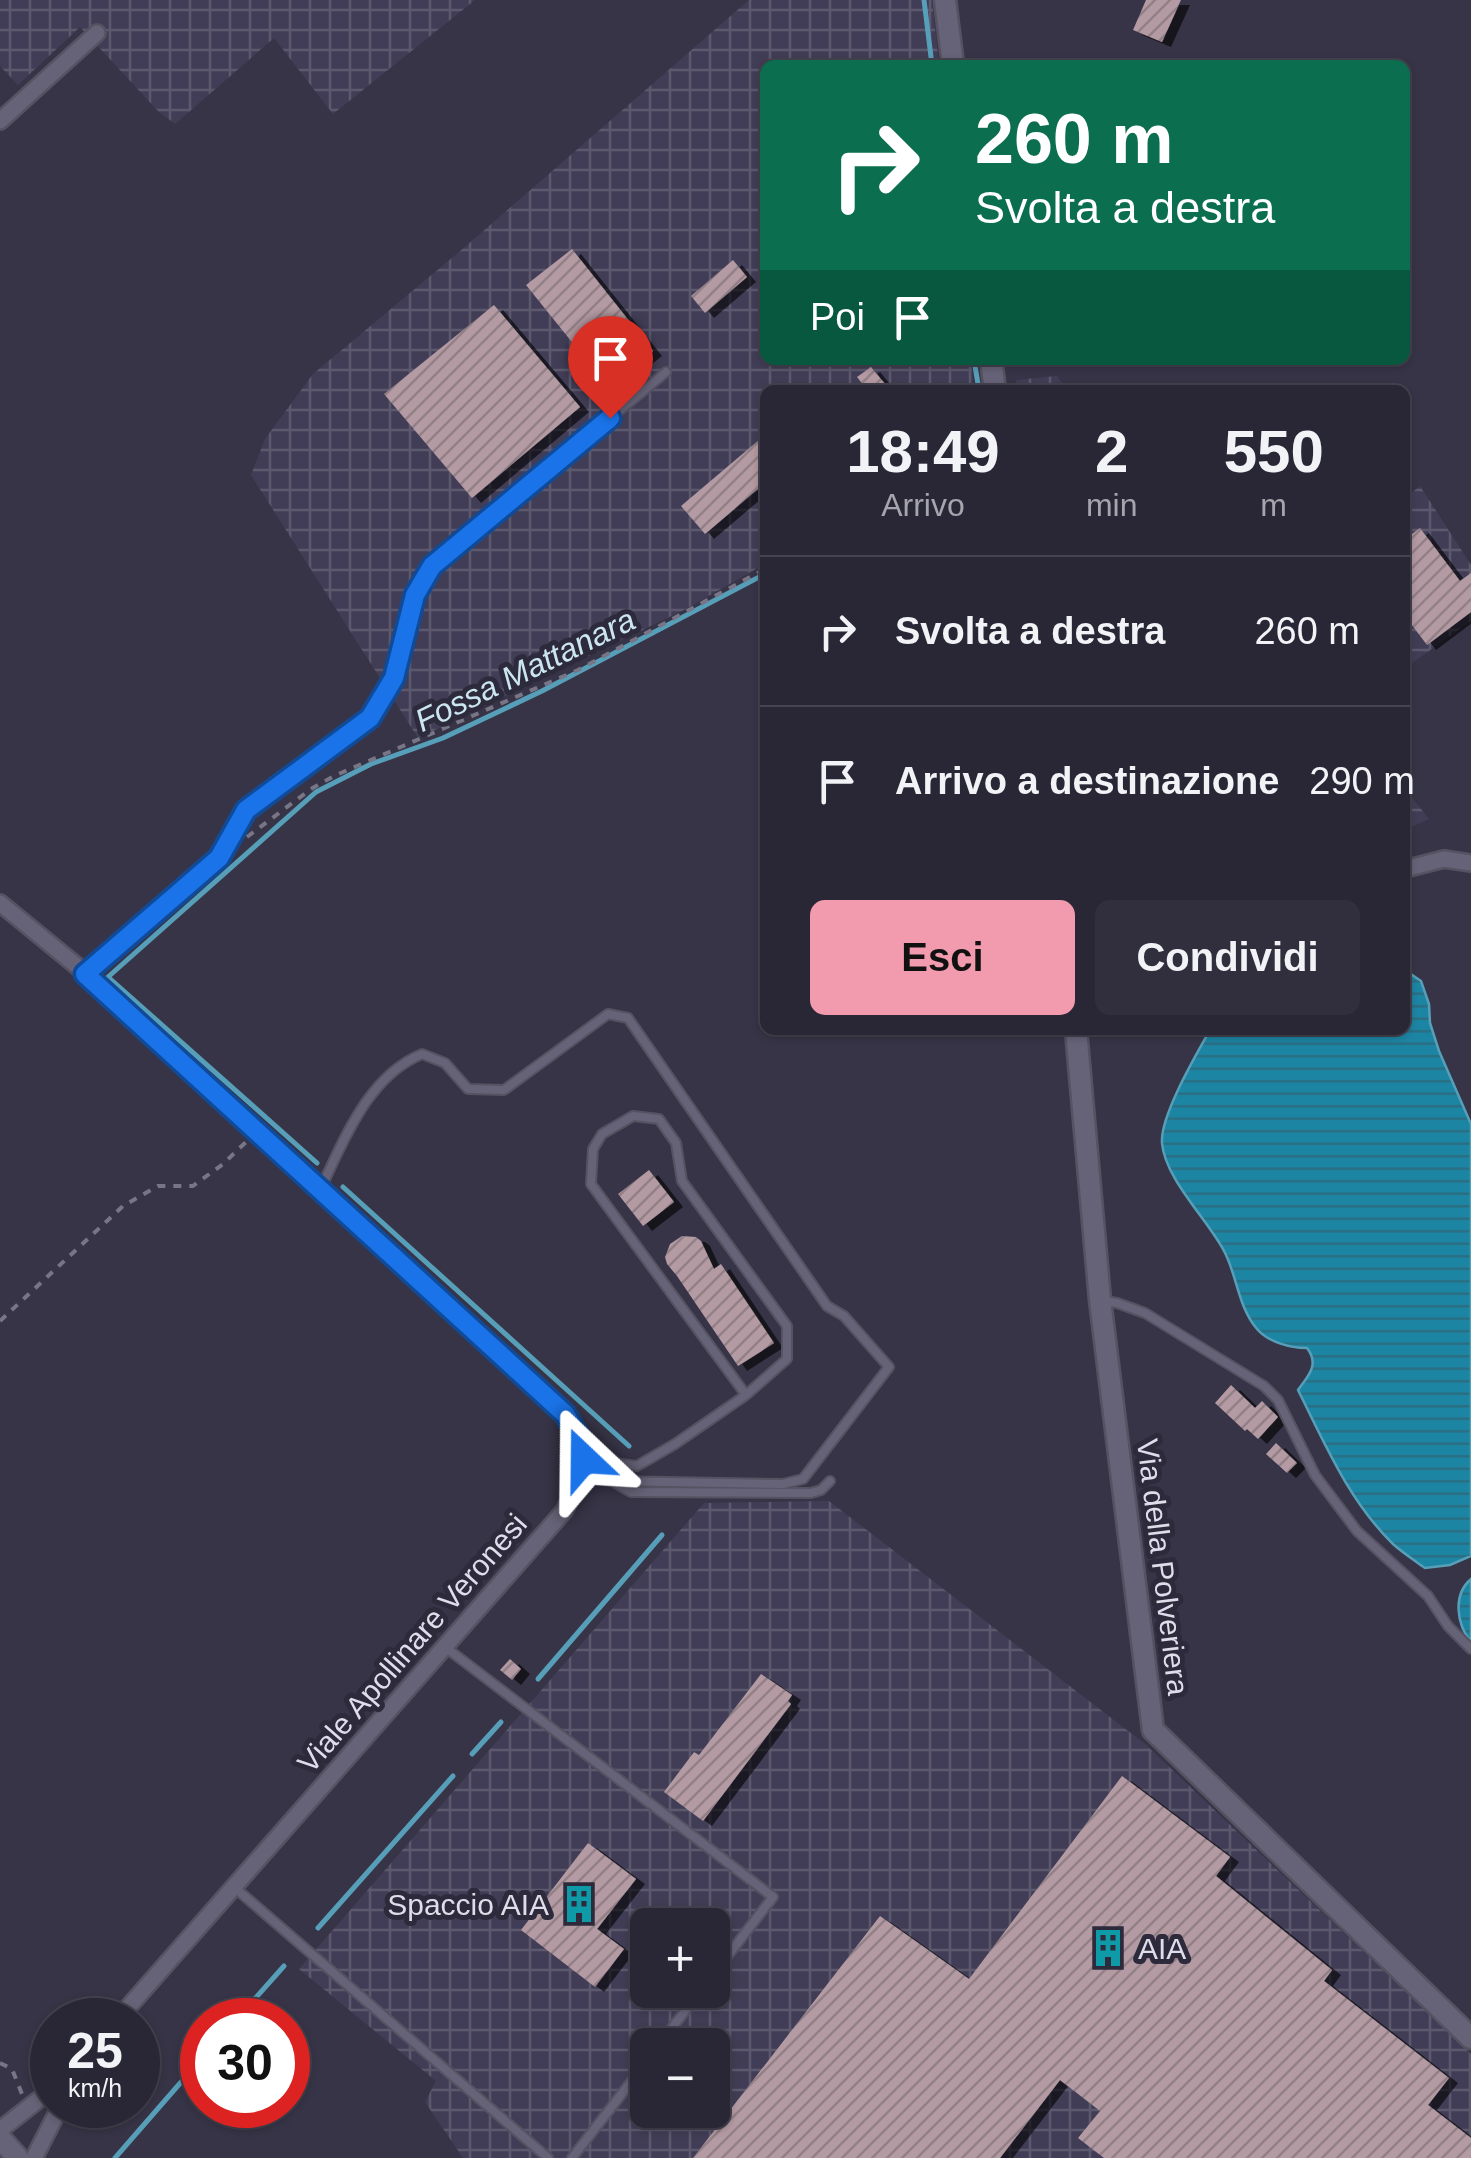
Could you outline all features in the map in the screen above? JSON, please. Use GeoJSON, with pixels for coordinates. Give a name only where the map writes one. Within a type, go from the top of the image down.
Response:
{"type":"FeatureCollection","features":[{"type":"Feature","properties":{"kind":"street"},"geometry":{"type":"LineString","coordinates":[[945,0],[952,60]]}},
{"type":"Feature","properties":{"kind":"street"},"geometry":{"type":"LineString","coordinates":[[0,121],[96,33]]}},
{"type":"Feature","properties":{"kind":"street"},"geometry":{"type":"LineString","coordinates":[[1410,868],[1444,859],[1471,863]]}},
{"type":"Feature","properties":{"kind":"street"},"geometry":{"type":"LineString","coordinates":[[0,904],[85,974],[565,1414],[580,1439],[582,1467]]}},
{"type":"Feature","properties":{"kind":"street","name":"Via della Polveriera"},"geometry":{"type":"LineString","coordinates":[[1076,1035],[1100,1300],[1154,1730],[1471,2038]]}},
{"type":"Feature","properties":{"kind":"street","name":"Viale Apollinare Veronesi"},"geometry":{"type":"LineString","coordinates":[[136,1998],[564,1511],[578,1486],[582,1467]]}},
{"type":"Feature","properties":{"kind":"street"},"geometry":{"type":"LineString","coordinates":[[0,2130],[30,2106]]}},
{"type":"Feature","properties":{"kind":"street"},"geometry":{"type":"LineString","coordinates":[[34,2158],[49,2128]]}},
{"type":"Feature","properties":{"kind":"street"},"geometry":{"type":"LineString","coordinates":[[0,2138],[18,2158]]}},
{"type":"Feature","properties":{"kind":"lane"},"geometry":{"type":"LineString","coordinates":[[85,974],[219,858],[246,810],[370,718],[394,678],[415,595],[432,566],[666,372]]}},
{"type":"Feature","properties":{"kind":"lane"},"geometry":{"type":"LineString","coordinates":[[320,1190],[351,1126],[380,1084],[403,1062],[422,1054],[446,1062],[468,1089],[504,1090],[608,1014],[628,1018],[827,1306],[844,1316],[889,1367],[802,1479],[783,1484],[611,1480]]}},
{"type":"Feature","properties":{"kind":"lane"},"geometry":{"type":"LineString","coordinates":[[582,1467],[636,1466],[746,1395],[787,1359],[787,1326],[682,1182],[676,1143],[659,1119],[633,1116],[602,1134],[593,1149],[591,1184],[746,1395]]}},
{"type":"Feature","properties":{"kind":"lane"},"geometry":{"type":"LineString","coordinates":[[1100,1300],[1118,1302],[1145,1313],[1264,1386],[1278,1400],[1314,1476],[1357,1531],[1428,1596],[1448,1626],[1471,1649]]}},
{"type":"Feature","properties":{"kind":"lane"},"geometry":{"type":"LineString","coordinates":[[582,1467],[631,1492],[811,1493],[830,1481]]}},
{"type":"Feature","properties":{"kind":"lane"},"geometry":{"type":"LineString","coordinates":[[445,1647],[773,1898],[730,1953]]}},
{"type":"Feature","properties":{"kind":"lane"},"geometry":{"type":"LineString","coordinates":[[234,1887],[548,2158]]}},
{"type":"Feature","properties":{"kind":"lane"},"geometry":{"type":"LineString","coordinates":[[672,2028],[688,2008]]}},
{"type":"Feature","properties":{"kind":"lane"},"geometry":{"type":"LineString","coordinates":[[572,2158],[630,2083]]}},
{"type":"Feature","properties":{"kind":"path"},"geometry":{"type":"LineString","coordinates":[[219,858],[334,776],[578,670],[760,572]]}},
{"type":"Feature","properties":{"kind":"path"},"geometry":{"type":"LineString","coordinates":[[0,1321],[123,1206],[158,1186],[193,1186],[257,1131]]}},
{"type":"Feature","properties":{"kind":"shaded area"},"geometry":{"type":"Polygon","coordinates":[[[0,0],[475,0],[333,114],[274,38],[175,124],[158,111],[80,27],[18,85],[0,66],[0,0]]]}},
{"type":"Feature","properties":{"kind":"shaded area"},"geometry":{"type":"Polygon","coordinates":[[[749,0],[932,0],[938,60],[760,60],[760,365],[972,365],[974,385],[760,385],[760,567],[684,610],[418,738],[251,475],[265,439],[313,374],[749,0]]]}},
{"type":"Feature","properties":{"kind":"shaded area"},"geometry":{"type":"Polygon","coordinates":[[[1057,376],[1063,385],[1016,385],[1016,380],[1057,376]]]}},
{"type":"Feature","properties":{"kind":"shaded area"},"geometry":{"type":"Polygon","coordinates":[[[1420,486],[1471,565],[1471,621],[1410,664],[1410,494],[1420,486]]]}},
{"type":"Feature","properties":{"kind":"shaded area"},"geometry":{"type":"Polygon","coordinates":[[[1410,795],[1429,819],[1410,828],[1410,795]]]}},
{"type":"Feature","properties":{"kind":"shaded area","name":"AIA"},"geometry":{"type":"Polygon","coordinates":[[[829,1501],[1145,1744],[1471,2054],[1471,2158],[463,2158],[425,2102],[436,2081],[299,1969],[704,1503],[829,1501]]]}},
{"type":"Feature","properties":{"kind":"water"},"geometry":{"type":"Polygon","coordinates":[[[1410,973],[1421,981],[1439,1051],[1471,1124],[1471,1556],[1450,1565],[1425,1568],[1377,1527],[1351,1491],[1298,1390],[1311,1370],[1311,1354],[1307,1348],[1267,1337],[1251,1320],[1224,1251],[1179,1185],[1165,1157],[1163,1131],[1207,1035],[1410,1035],[1410,973]]]}},
{"type":"Feature","properties":{"kind":"water"},"geometry":{"type":"Polygon","coordinates":[[[1471,1579],[1471,1642],[1462,1627],[1459,1601],[1471,1579]]]}},
{"type":"Feature","properties":{"kind":"building"},"geometry":{"type":"Polygon","coordinates":[[[1146,0],[1181,0],[1162,42],[1133,30],[1146,0]]]}},
{"type":"Feature","properties":{"kind":"building"},"geometry":{"type":"Polygon","coordinates":[[[572,249],[653,351],[608,387],[526,285],[572,249]]]}},
{"type":"Feature","properties":{"kind":"building"},"geometry":{"type":"Polygon","coordinates":[[[733,260],[747,277],[705,313],[691,296],[733,260]]]}},
{"type":"Feature","properties":{"kind":"building"},"geometry":{"type":"Polygon","coordinates":[[[494,305],[580,407],[472,498],[384,394],[494,305]]]}},
{"type":"Feature","properties":{"kind":"building"},"geometry":{"type":"Polygon","coordinates":[[[871,367],[885,384],[863,385],[857,377],[871,367]]]}},
{"type":"Feature","properties":{"kind":"building"},"geometry":{"type":"Polygon","coordinates":[[[760,439],[760,487],[705,534],[681,506],[760,439]]]}},
{"type":"Feature","properties":{"kind":"building"},"geometry":{"type":"Polygon","coordinates":[[[1420,528],[1460,581],[1471,573],[1471,612],[1427,645],[1410,623],[1410,535],[1420,528]]]}},
{"type":"Feature","properties":{"kind":"building"},"geometry":{"type":"Polygon","coordinates":[[[649,1170],[674,1202],[643,1226],[618,1194],[649,1170]]]}},
{"type":"Feature","properties":{"kind":"building"},"geometry":{"type":"Polygon","coordinates":[[[682,1236],[701,1241],[714,1269],[721,1264],[774,1343],[738,1366],[667,1264],[665,1257],[670,1244],[682,1236]]]}},
{"type":"Feature","properties":{"kind":"building"},"geometry":{"type":"Polygon","coordinates":[[[1231,1385],[1255,1408],[1262,1401],[1278,1417],[1258,1439],[1215,1403],[1231,1385]]]}},
{"type":"Feature","properties":{"kind":"building"},"geometry":{"type":"Polygon","coordinates":[[[1276,1443],[1297,1463],[1287,1473],[1266,1454],[1276,1443]]]}},
{"type":"Feature","properties":{"kind":"building"},"geometry":{"type":"Polygon","coordinates":[[[510,1659],[521,1669],[512,1680],[500,1670],[510,1659]]]}},
{"type":"Feature","properties":{"kind":"building"},"geometry":{"type":"Polygon","coordinates":[[[761,1674],[792,1695],[788,1701],[791,1704],[703,1821],[664,1792],[694,1752],[699,1755],[761,1674]]]}},
{"type":"Feature","properties":{"kind":"building"},"geometry":{"type":"Polygon","coordinates":[[[1122,1776],[1230,1857],[1216,1876],[1332,1970],[1324,1981],[1449,2078],[1428,2105],[1471,2138],[1471,2158],[1104,2158],[1078,2138],[1100,2111],[1060,2080],[1000,2158],[693,2158],[716,2128],[730,2128],[730,2110],[880,1916],[969,1979],[1122,1776]]]}},
{"type":"Feature","properties":{"kind":"building","name":"Spaccio AIA"},"geometry":{"type":"Polygon","coordinates":[[[588,1843],[636,1879],[597,1929],[624,1949],[595,1987],[521,1930],[588,1843]]]}},
{"type":"Feature","properties":{"kind":"waterway","name":"Fossa Mattanara"},"geometry":{"type":"LineString","coordinates":[[924,0],[931,60]]}},
{"type":"Feature","properties":{"kind":"waterway","name":"Fossa Mattanara"},"geometry":{"type":"LineString","coordinates":[[975,365],[978,385]]}},
{"type":"Feature","properties":{"kind":"waterway","name":"Fossa Mattanara"},"geometry":{"type":"LineString","coordinates":[[317,1163],[108,977],[316,792],[371,764],[443,738],[542,691],[760,577]]}},
{"type":"Feature","properties":{"kind":"waterway","name":"Fossa Mattanara"},"geometry":{"type":"LineString","coordinates":[[343,1187],[629,1446]]}},
{"type":"Feature","properties":{"kind":"waterway","name":"Fossa Mattanara"},"geometry":{"type":"LineString","coordinates":[[538,1679],[662,1535]]}},
{"type":"Feature","properties":{"kind":"waterway","name":"Fossa Mattanara"},"geometry":{"type":"LineString","coordinates":[[472,1754],[501,1722]]}},
{"type":"Feature","properties":{"kind":"waterway","name":"Fossa Mattanara"},"geometry":{"type":"LineString","coordinates":[[318,1928],[453,1776]]}},
{"type":"Feature","properties":{"kind":"waterway","name":"Fossa Mattanara"},"geometry":{"type":"LineString","coordinates":[[256,1998],[284,1966]]}},
{"type":"Feature","properties":{"kind":"waterway","name":"Fossa Mattanara"},"geometry":{"type":"LineString","coordinates":[[115,2158],[180,2083]]}},
{"type":"Feature","properties":{"kind":"place","name":"Spaccio AIA"},"geometry":{"type":"Point","coordinates":[579,1904]}},
{"type":"Feature","properties":{"kind":"place","name":"AIA"},"geometry":{"type":"Point","coordinates":[1108,1948]}},
{"type":"Feature","properties":{"kind":"route"},"geometry":{"type":"LineString","coordinates":[[584,1459],[580,1439],[565,1414],[85,974],[219,858],[246,810],[370,718],[394,678],[415,595],[432,566],[610,418]]}}]}
